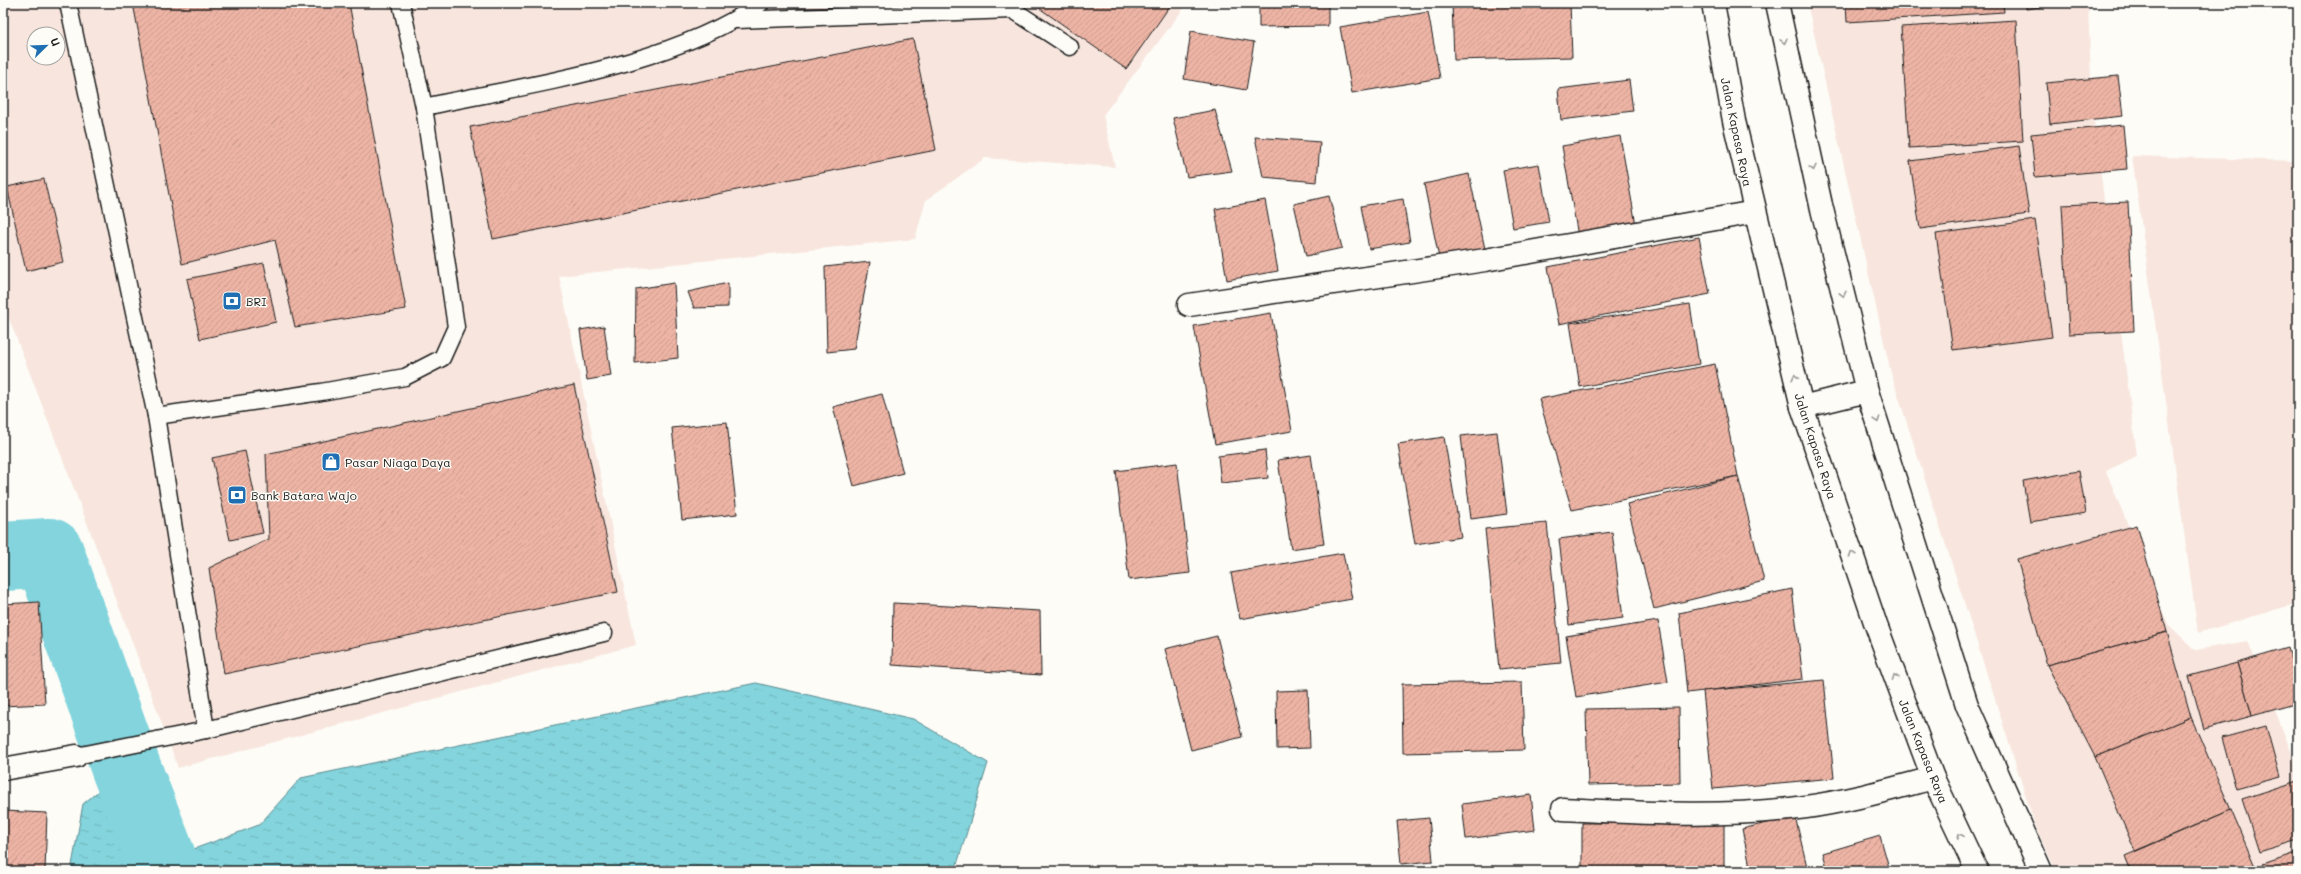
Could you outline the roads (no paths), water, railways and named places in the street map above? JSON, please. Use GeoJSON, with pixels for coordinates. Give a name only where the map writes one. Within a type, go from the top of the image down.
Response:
{"type":"FeatureCollection","features":[{"type":"Feature","properties":{"kind":"main road","name":"Jalan Kapasa Raya"},"geometry":{"type":"LineString","coordinates":[[1713,3],[1734,121],[1802,407],[1876,625],[1933,778],[1977,871]]}},
{"type":"Feature","properties":{"kind":"main road"},"geometry":{"type":"LineString","coordinates":[[1777,3],[1822,205],[1867,391],[1967,706],[2041,871]]}},
{"type":"Feature","properties":{"kind":"main road"},"geometry":{"type":"LineString","coordinates":[[1189,305],[1485,260],[1755,212]]}},
{"type":"Feature","properties":{"kind":"main road"},"geometry":{"type":"LineString","coordinates":[[1802,407],[1867,391]]}},
{"type":"Feature","properties":{"kind":"main road"},"geometry":{"type":"LineString","coordinates":[[3,769],[76,756]]}},
{"type":"Feature","properties":{"kind":"main road"},"geometry":{"type":"LineString","coordinates":[[1563,809],[1670,814],[1768,811],[1857,798],[1933,778]]}},
{"type":"Feature","properties":{"kind":"lane"},"geometry":{"type":"LineString","coordinates":[[68,3],[156,416],[206,730]]}},
{"type":"Feature","properties":{"kind":"lane"},"geometry":{"type":"LineString","coordinates":[[156,416],[321,392],[405,376],[442,358],[456,327],[424,107],[401,3]]}},
{"type":"Feature","properties":{"kind":"lane"},"geometry":{"type":"LineString","coordinates":[[424,107],[596,70],[680,44],[737,20],[761,3]]}},
{"type":"Feature","properties":{"kind":"lane"},"geometry":{"type":"LineString","coordinates":[[737,20],[1008,6],[1070,47]]}},
{"type":"Feature","properties":{"kind":"lane"},"geometry":{"type":"LineString","coordinates":[[76,756],[206,730],[604,633]]}},
{"type":"Feature","properties":{"kind":"water"},"geometry":{"type":"Polygon","coordinates":[[[756,683],[913,719],[988,763],[955,871],[71,871],[83,804],[126,768],[175,856],[259,825],[301,778],[756,683]]]}},
{"type":"Feature","properties":{"kind":"waterway"},"geometry":{"type":"LineString","coordinates":[[3,556],[49,553],[126,768],[166,871]]}},
{"type":"Feature","properties":{"kind":"place","name":"BRI"},"geometry":{"type":"Point","coordinates":[232,301]}},
{"type":"Feature","properties":{"kind":"place","name":"Pasar Niaga Daya"},"geometry":{"type":"Point","coordinates":[331,462]}},
{"type":"Feature","properties":{"kind":"place","name":"Bank Batara Wajo"},"geometry":{"type":"Point","coordinates":[237,495]}}]}
